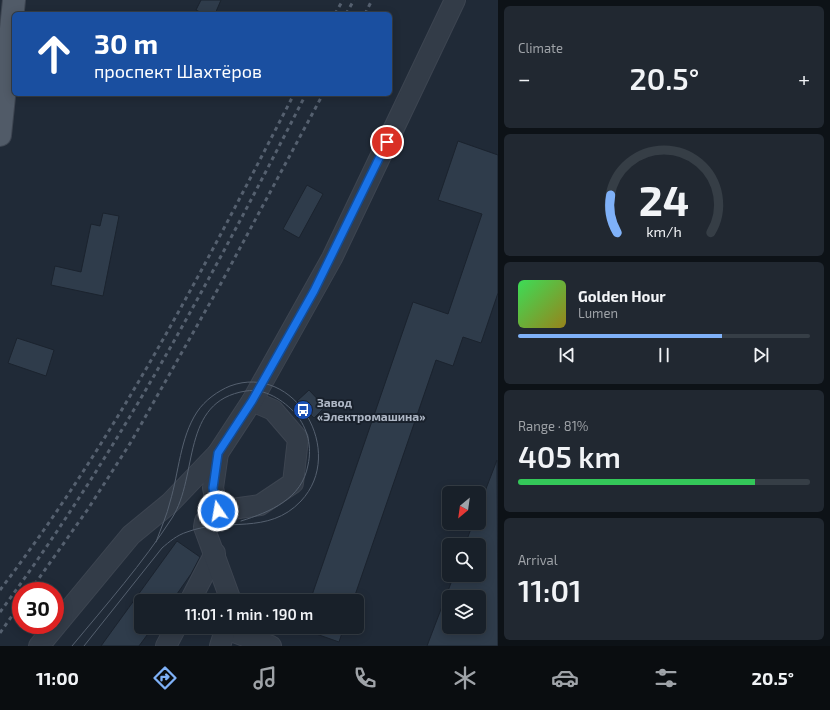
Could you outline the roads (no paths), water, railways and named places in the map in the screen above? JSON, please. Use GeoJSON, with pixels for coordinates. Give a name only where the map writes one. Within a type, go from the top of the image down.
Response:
{"type":"FeatureCollection","features":[{"type":"Feature","properties":{"kind":"main road"},"geometry":{"type":"LineString","coordinates":[[13,12],[14,0]]}},
{"type":"Feature","properties":{"kind":"main road"},"geometry":{"type":"LineString","coordinates":[[0,135],[12,19]]}},
{"type":"Feature","properties":{"kind":"street"},"geometry":{"type":"LineString","coordinates":[[39,646],[132,535],[170,503],[218,453],[252,401],[332,258],[455,0]]}},
{"type":"Feature","properties":{"kind":"street"},"geometry":{"type":"LineString","coordinates":[[229,594],[204,527],[205,521],[218,511],[260,505],[293,483],[298,439],[273,410],[252,401]]}},
{"type":"Feature","properties":{"kind":"street"},"geometry":{"type":"LineString","coordinates":[[218,453],[213,488],[218,511]]}},
{"type":"Feature","properties":{"kind":"street"},"geometry":{"type":"LineString","coordinates":[[194,594],[215,554]]}},
{"type":"Feature","properties":{"kind":"street"},"geometry":{"type":"LineString","coordinates":[[166,646],[172,634]]}},
{"type":"Feature","properties":{"kind":"street"},"geometry":{"type":"LineString","coordinates":[[224,634],[271,646]]}},
{"type":"Feature","properties":{"kind":"tram line"},"geometry":{"type":"LineString","coordinates":[[84,646],[162,548],[173,539],[183,533],[202,528],[261,522],[275,518],[288,512],[301,501],[314,481],[318,459],[316,437],[307,416],[293,399],[275,387],[254,382],[230,386],[216,393],[204,404],[191,422],[183,444],[169,507],[156,542]]}},
{"type":"Feature","properties":{"kind":"tram line"},"geometry":{"type":"LineString","coordinates":[[72,646],[137,567],[172,518],[180,501],[186,482],[194,442],[210,409],[225,398],[246,391],[260,391],[273,396],[296,414],[304,426],[310,452],[305,477],[292,495],[273,508],[241,521]]}},
{"type":"Feature","properties":{"kind":"railway"},"geometry":{"type":"LineString","coordinates":[[336,12],[343,0]]}},
{"type":"Feature","properties":{"kind":"railway"},"geometry":{"type":"LineString","coordinates":[[347,12],[354,0]]}},
{"type":"Feature","properties":{"kind":"railway"},"geometry":{"type":"LineString","coordinates":[[366,12],[372,0]]}},
{"type":"Feature","properties":{"kind":"railway"},"geometry":{"type":"LineString","coordinates":[[0,590],[43,532],[121,411],[193,285],[293,96]]}},
{"type":"Feature","properties":{"kind":"railway"},"geometry":{"type":"LineString","coordinates":[[0,612],[44,551],[86,488],[164,359],[236,228],[305,96]]}},
{"type":"Feature","properties":{"kind":"railway"},"geometry":{"type":"LineString","coordinates":[[36,582],[88,509],[131,442],[219,287],[322,96]]}},
{"type":"Feature","properties":{"kind":"railway"},"geometry":{"type":"LineString","coordinates":[[0,633],[12,616]]}},
{"type":"Feature","properties":{"kind":"place","name":"Завод «Электромашина»"},"geometry":{"type":"Point","coordinates":[303,410]}}]}
